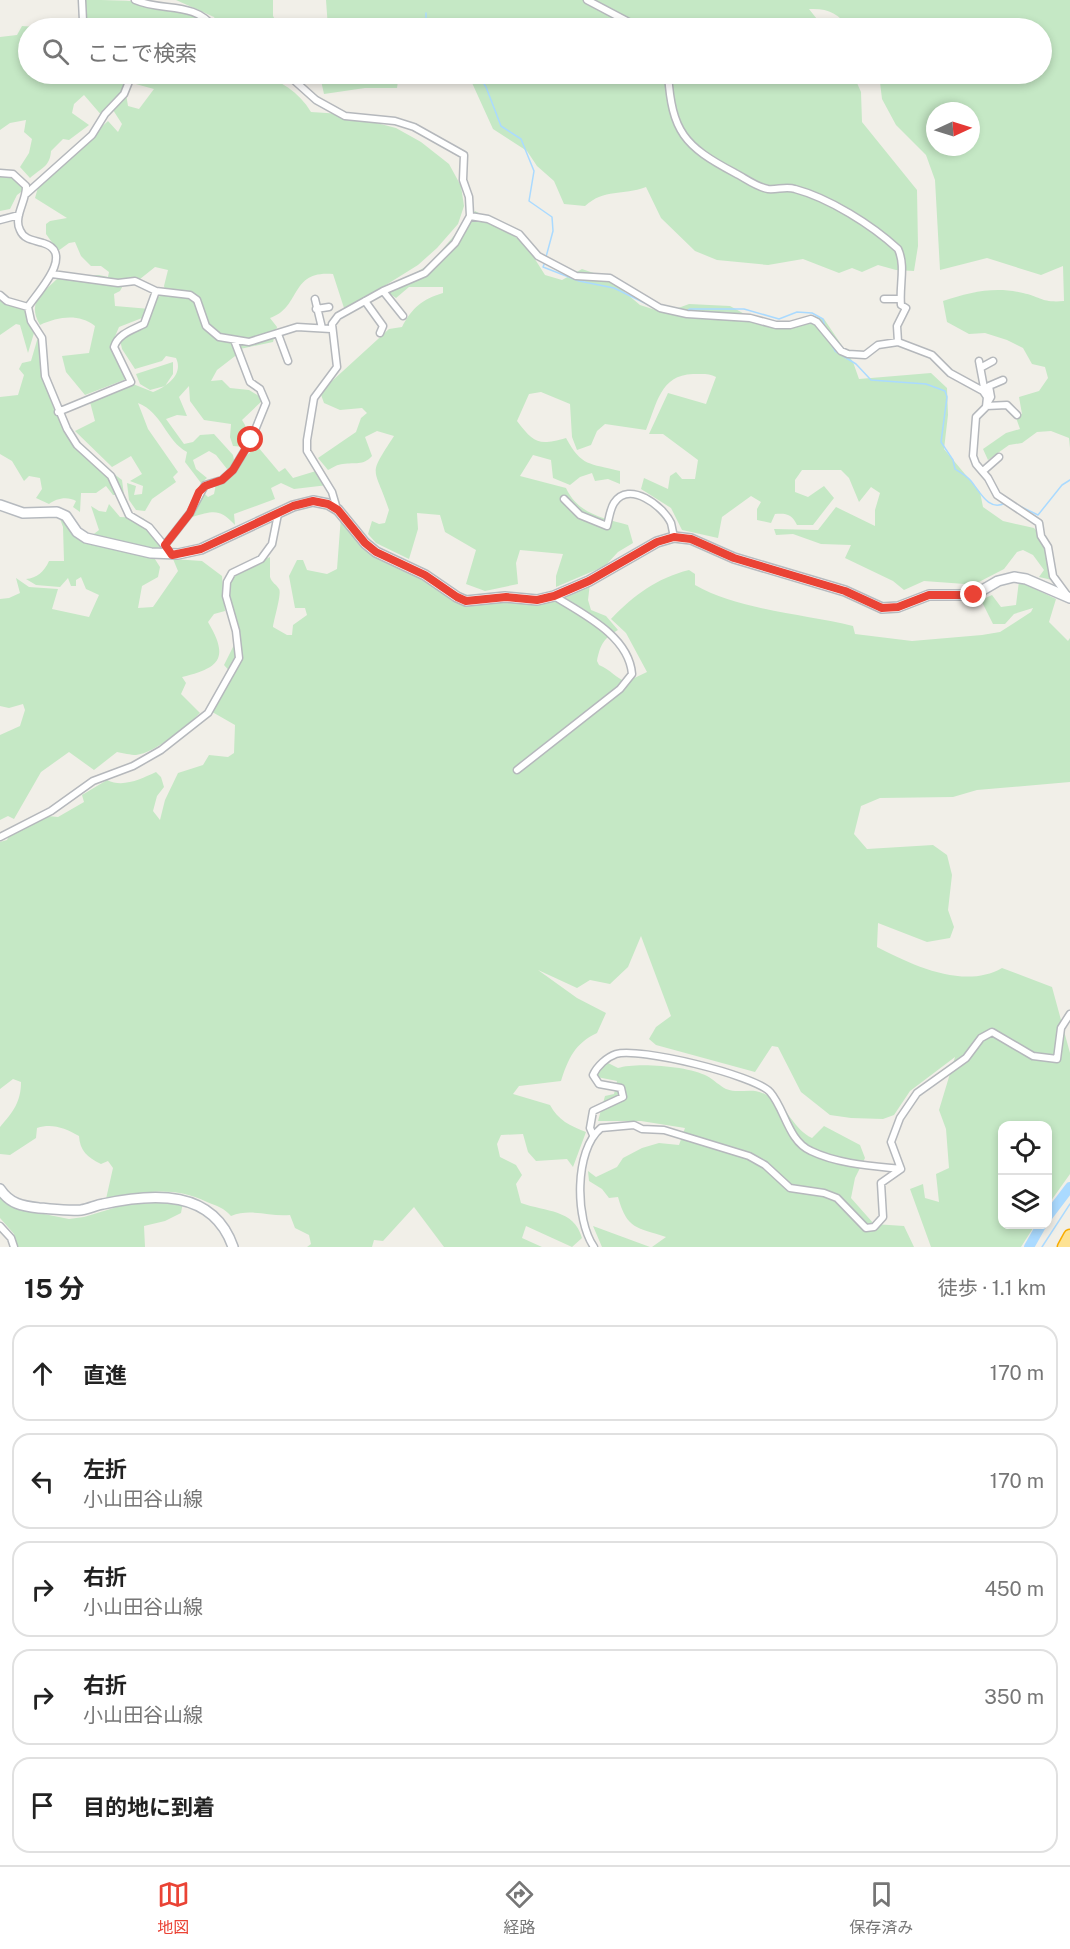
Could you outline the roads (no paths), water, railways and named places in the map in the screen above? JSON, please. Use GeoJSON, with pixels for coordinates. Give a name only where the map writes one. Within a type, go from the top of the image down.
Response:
{"type":"FeatureCollection","features":[{"type":"Feature","properties":{"kind":"highway"},"geometry":{"type":"LineString","coordinates":[[1064,1247],[1070,1236]]}},
{"type":"Feature","properties":{"kind":"main road"},"geometry":{"type":"LineString","coordinates":[[0,506],[22,513],[57,512],[66,516],[77,532],[86,538],[151,553],[172,555],[201,549],[300,503],[313,501],[328,504],[338,510],[365,543],[376,552],[425,575],[461,600],[483,601],[506,597],[537,600],[554,596],[589,581],[657,542],[674,537],[691,539],[734,558],[845,591],[882,608],[898,607],[929,595],[974,595],[998,580],[1014,577],[1069,597]]}},
{"type":"Feature","properties":{"kind":"main road"},"geometry":{"type":"LineString","coordinates":[[0,1189],[8,1200],[20,1205],[63,1210],[82,1210],[103,1204],[154,1197],[182,1199],[219,1221],[233,1247]]}},
{"type":"Feature","properties":{"kind":"street"},"geometry":{"type":"LineString","coordinates":[[82,0],[83,18]]}},
{"type":"Feature","properties":{"kind":"street"},"geometry":{"type":"LineString","coordinates":[[135,0],[184,9],[206,18]]}},
{"type":"Feature","properties":{"kind":"street"},"geometry":{"type":"LineString","coordinates":[[587,0],[621,18]]}},
{"type":"Feature","properties":{"kind":"street"},"geometry":{"type":"LineString","coordinates":[[26,194],[84,143],[105,114],[124,94],[128,84]]}},
{"type":"Feature","properties":{"kind":"street"},"geometry":{"type":"LineString","coordinates":[[298,84],[316,100],[345,116],[395,121],[414,127],[464,154],[463,180],[469,197],[470,216],[455,243],[433,266],[424,273],[383,291],[338,316],[331,329],[337,368],[314,398],[310,413],[307,451],[332,492],[338,510]]}},
{"type":"Feature","properties":{"kind":"street"},"geometry":{"type":"LineString","coordinates":[[669,84],[670,101],[677,123],[688,143],[707,159],[763,188],[793,188],[820,197],[891,243],[900,254],[900,299],[901,305],[906,309],[897,326],[898,342]]}},
{"type":"Feature","properties":{"kind":"street"},"geometry":{"type":"LineString","coordinates":[[0,173],[13,174],[26,186],[18,224],[24,236],[46,243],[56,257],[52,274],[45,288],[28,307]]}},
{"type":"Feature","properties":{"kind":"street"},"geometry":{"type":"LineString","coordinates":[[0,220],[19,215]]}},
{"type":"Feature","properties":{"kind":"street"},"geometry":{"type":"LineString","coordinates":[[470,216],[488,219],[519,234],[538,256],[576,276],[610,278],[660,308],[687,314],[750,318],[776,325],[790,325],[812,319],[841,351],[856,356],[866,355],[887,342],[898,342],[932,355],[950,373],[986,395]]}},
{"type":"Feature","properties":{"kind":"street"},"geometry":{"type":"LineString","coordinates":[[52,274],[118,283],[135,281],[156,291],[190,295],[197,300],[206,326],[211,332],[219,337],[234,340],[249,342],[297,327],[331,329]]}},
{"type":"Feature","properties":{"kind":"street"},"geometry":{"type":"LineString","coordinates":[[58,412],[131,382],[114,347],[123,334],[144,324],[156,291]]}},
{"type":"Feature","properties":{"kind":"street"},"geometry":{"type":"LineString","coordinates":[[383,291],[404,316]]}},
{"type":"Feature","properties":{"kind":"street"},"geometry":{"type":"LineString","coordinates":[[0,296],[7,301],[28,307]]}},
{"type":"Feature","properties":{"kind":"street"},"geometry":{"type":"LineString","coordinates":[[315,299],[322,328]]}},
{"type":"Feature","properties":{"kind":"street"},"geometry":{"type":"LineString","coordinates":[[884,299],[900,299]]}},
{"type":"Feature","properties":{"kind":"street"},"geometry":{"type":"LineString","coordinates":[[365,302],[383,326],[380,333]]}},
{"type":"Feature","properties":{"kind":"street"},"geometry":{"type":"LineString","coordinates":[[28,307],[31,321],[42,338],[45,376],[58,412],[77,445],[105,469],[117,484],[129,515],[149,527],[172,555]]}},
{"type":"Feature","properties":{"kind":"street"},"geometry":{"type":"LineString","coordinates":[[316,309],[329,307]]}},
{"type":"Feature","properties":{"kind":"street"},"geometry":{"type":"LineString","coordinates":[[278,334],[288,362]]}},
{"type":"Feature","properties":{"kind":"street"},"geometry":{"type":"LineString","coordinates":[[165,545],[190,513],[205,486],[222,480],[233,470],[263,416],[266,403],[260,389],[250,382],[234,340]]}},
{"type":"Feature","properties":{"kind":"street"},"geometry":{"type":"LineString","coordinates":[[986,404],[981,364],[993,361]]}},
{"type":"Feature","properties":{"kind":"street"},"geometry":{"type":"LineString","coordinates":[[966,373],[967,382]]}},
{"type":"Feature","properties":{"kind":"street"},"geometry":{"type":"LineString","coordinates":[[1003,380],[989,386],[991,397],[976,417],[973,456],[993,491],[1039,523],[1041,536],[1048,547],[1053,576],[1069,597]]}},
{"type":"Feature","properties":{"kind":"street"},"geometry":{"type":"LineString","coordinates":[[986,404],[1007,405],[1017,415]]}},
{"type":"Feature","properties":{"kind":"street"},"geometry":{"type":"LineString","coordinates":[[982,471],[999,457]]}},
{"type":"Feature","properties":{"kind":"street"},"geometry":{"type":"LineString","coordinates":[[564,499],[580,514],[607,526],[614,503],[622,496],[630,494],[645,497],[662,511],[671,523],[674,537]]}},
{"type":"Feature","properties":{"kind":"street"},"geometry":{"type":"LineString","coordinates":[[0,837],[51,811],[93,781],[133,765],[161,750],[208,713],[239,658],[236,631],[226,596],[227,582],[232,573],[261,559],[272,544],[278,514]]}},
{"type":"Feature","properties":{"kind":"street"},"geometry":{"type":"LineString","coordinates":[[517,770],[620,689],[632,674],[631,659],[616,640],[594,620],[554,596]]}},
{"type":"Feature","properties":{"kind":"street"},"geometry":{"type":"LineString","coordinates":[[902,1169],[891,1143],[900,1118],[917,1093],[966,1058],[981,1038],[992,1032],[1033,1056],[1057,1059],[1061,1028],[1070,1014]]}},
{"type":"Feature","properties":{"kind":"street"},"geometry":{"type":"LineString","coordinates":[[593,1135],[590,1128],[593,1111],[623,1097],[621,1088],[599,1084],[593,1075],[597,1066],[616,1054],[654,1056],[737,1076],[770,1092],[787,1125],[809,1151],[868,1165],[902,1169]]}},
{"type":"Feature","properties":{"kind":"street"},"geometry":{"type":"LineString","coordinates":[[594,1247],[587,1233],[579,1187],[582,1167],[593,1135],[601,1128],[634,1125],[642,1129],[678,1133],[749,1156],[765,1165],[790,1188],[824,1193],[837,1198],[866,1228],[874,1227],[883,1217],[881,1183],[902,1169]]}},
{"type":"Feature","properties":{"kind":"street"},"geometry":{"type":"LineString","coordinates":[[0,1226],[11,1238],[14,1247]]}},
{"type":"Feature","properties":{"kind":"waterway"},"geometry":{"type":"LineString","coordinates":[[426,13],[426,18]]}},
{"type":"Feature","properties":{"kind":"waterway"},"geometry":{"type":"LineString","coordinates":[[484,84],[501,126],[521,139],[534,171],[529,201],[552,217],[553,231],[546,257]]}},
{"type":"Feature","properties":{"kind":"waterway"},"geometry":{"type":"LineString","coordinates":[[545,262],[543,267],[579,281],[614,288],[659,310]]}},
{"type":"Feature","properties":{"kind":"waterway"},"geometry":{"type":"LineString","coordinates":[[685,312],[690,309],[744,309],[779,319],[797,312],[812,313],[823,319],[825,328]]}},
{"type":"Feature","properties":{"kind":"waterway"},"geometry":{"type":"LineString","coordinates":[[663,312],[681,315]]}},
{"type":"Feature","properties":{"kind":"waterway"},"geometry":{"type":"LineString","coordinates":[[828,338],[835,351],[856,364],[871,380],[926,384],[945,391],[947,397],[941,442],[953,460],[955,469],[969,479],[985,500],[994,505],[1005,503]]}},
{"type":"Feature","properties":{"kind":"waterway"},"geometry":{"type":"LineString","coordinates":[[1009,501],[1038,515],[1062,485],[1070,480]]}},
{"type":"Feature","properties":{"kind":"waterway"},"geometry":{"type":"LineString","coordinates":[[1052,1211],[1070,1187]]}},
{"type":"Feature","properties":{"kind":"waterway"},"geometry":{"type":"LineString","coordinates":[[1042,1247],[1070,1204]]}},
{"type":"Feature","properties":{"kind":"waterway"},"geometry":{"type":"LineString","coordinates":[[1029,1247],[1039,1229]]}}]}
